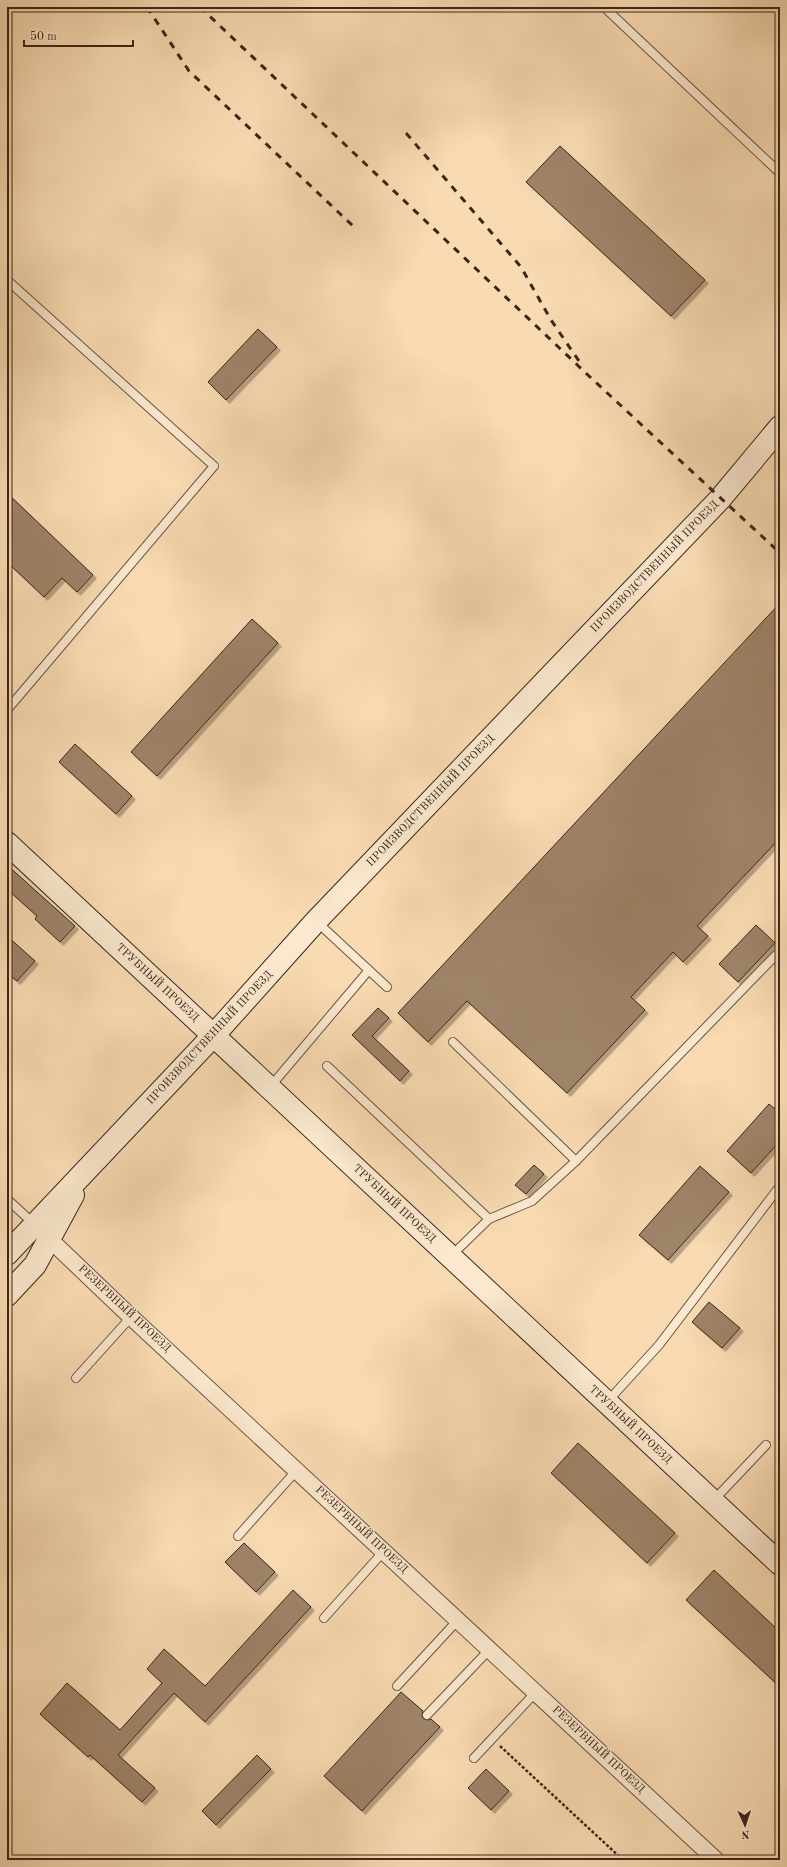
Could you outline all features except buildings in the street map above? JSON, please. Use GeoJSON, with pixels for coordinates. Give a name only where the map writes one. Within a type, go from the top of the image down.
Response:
{"type":"FeatureCollection","features":[{"type":"Feature","properties":{"kind":"street","name":"ПРОИЗВОДСТВЕННЫЙ ПРОЕЗД"},"geometry":{"type":"LineString","coordinates":[[7,1254],[42,1232],[83,1175],[213,1036],[316,921],[720,499],[780,427]]}},
{"type":"Feature","properties":{"kind":"street","name":"ТРУБНЫЙ ПРОЕЗД"},"geometry":{"type":"LineString","coordinates":[[7,843],[780,1564]]}},
{"type":"Feature","properties":{"kind":"street","name":"ПРОИЗВОДСТВЕННЫЙ ПРОЕЗД"},"geometry":{"type":"LineString","coordinates":[[7,1295],[35,1265],[42,1232]]}},
{"type":"Feature","properties":{"kind":"street","name":"РЕЗЕРВНЫЙ ПРОЕЗД"},"geometry":{"type":"LineString","coordinates":[[42,1232],[716,1860]]}},
{"type":"Feature","properties":{"kind":"lane"},"geometry":{"type":"LineString","coordinates":[[604,7],[780,173]]}},
{"type":"Feature","properties":{"kind":"lane"},"geometry":{"type":"LineString","coordinates":[[7,280],[214,466],[7,710]]}},
{"type":"Feature","properties":{"kind":"lane"},"geometry":{"type":"LineString","coordinates":[[316,921],[387,987]]}},
{"type":"Feature","properties":{"kind":"lane"},"geometry":{"type":"LineString","coordinates":[[451,1257],[489,1218],[532,1201],[576,1161],[776,955]]}},
{"type":"Feature","properties":{"kind":"lane"},"geometry":{"type":"LineString","coordinates":[[269,1088],[369,970]]}},
{"type":"Feature","properties":{"kind":"lane"},"geometry":{"type":"LineString","coordinates":[[453,1042],[576,1161]]}},
{"type":"Feature","properties":{"kind":"lane"},"geometry":{"type":"LineString","coordinates":[[327,1066],[489,1218]]}},
{"type":"Feature","properties":{"kind":"lane"},"geometry":{"type":"LineString","coordinates":[[607,1403],[659,1345],[780,1186]]}},
{"type":"Feature","properties":{"kind":"lane","name":"РЕЗЕРВНЫЙ ПРОЕЗД"},"geometry":{"type":"LineString","coordinates":[[7,1199],[42,1232]]}},
{"type":"Feature","properties":{"kind":"lane"},"geometry":{"type":"LineString","coordinates":[[76,1378],[132,1317]]}},
{"type":"Feature","properties":{"kind":"lane"},"geometry":{"type":"LineString","coordinates":[[712,1501],[766,1445]]}},
{"type":"Feature","properties":{"kind":"lane"},"geometry":{"type":"LineString","coordinates":[[238,1536],[297,1470]]}},
{"type":"Feature","properties":{"kind":"lane"},"geometry":{"type":"LineString","coordinates":[[324,1618],[384,1551]]}},
{"type":"Feature","properties":{"kind":"lane"},"geometry":{"type":"LineString","coordinates":[[397,1686],[458,1620]]}},
{"type":"Feature","properties":{"kind":"lane"},"geometry":{"type":"LineString","coordinates":[[427,1715],[490,1650]]}},
{"type":"Feature","properties":{"kind":"lane"},"geometry":{"type":"LineString","coordinates":[[474,1758],[536,1692]]}},
{"type":"Feature","properties":{"kind":"path"},"geometry":{"type":"LineString","coordinates":[[493,1738],[623,1860]]}},
{"type":"Feature","properties":{"kind":"railway"},"geometry":{"type":"LineString","coordinates":[[147,7],[189,71],[353,226]]}},
{"type":"Feature","properties":{"kind":"railway"},"geometry":{"type":"LineString","coordinates":[[200,7],[590,377],[780,553]]}},
{"type":"Feature","properties":{"kind":"railway"},"geometry":{"type":"LineString","coordinates":[[406,133],[521,267],[551,320],[581,364]]}}]}
